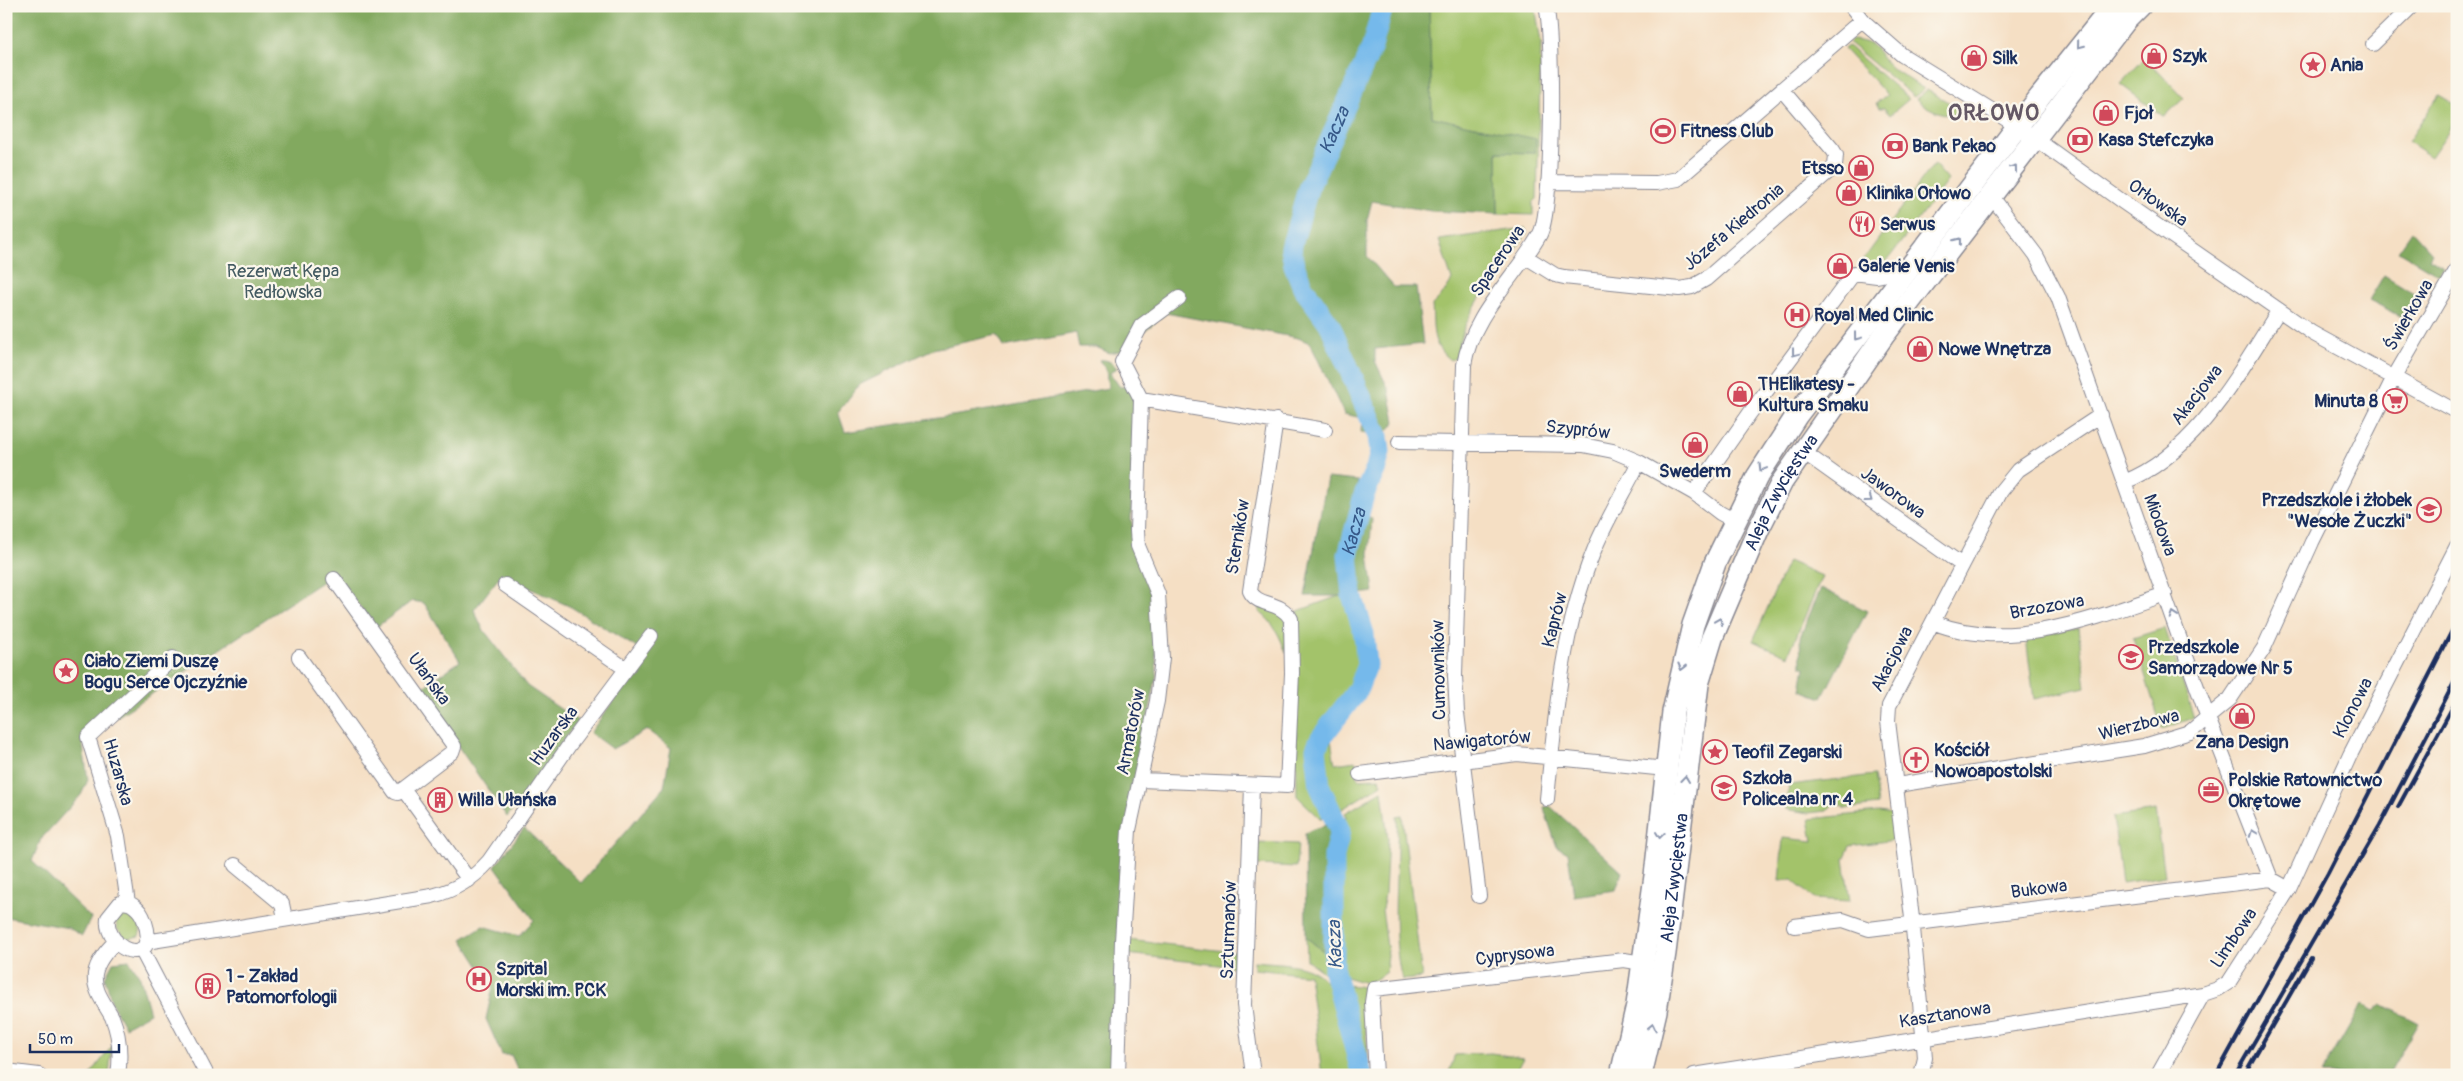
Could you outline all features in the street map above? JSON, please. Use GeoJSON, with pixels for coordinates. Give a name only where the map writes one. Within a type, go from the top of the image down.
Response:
{"type":"FeatureCollection","features":[{"type":"Feature","properties":{"kind":"main road","name":"Aleja Zwycięstwa"},"geometry":{"type":"LineString","coordinates":[[1641,1075],[1656,1011],[1663,963],[1698,684],[1712,638],[1772,499],[1802,451],[1884,335],[2036,140],[2126,20],[2140,6]]}},
{"type":"Feature","properties":{"kind":"main road","name":"Aleja Zwycięstwa"},"geometry":{"type":"LineString","coordinates":[[1621,1075],[1637,1005],[1675,704],[1693,625],[1715,563],[1757,477],[1797,415],[2111,7]]}},
{"type":"Feature","properties":{"kind":"street","name":"Spacerowa"},"geometry":{"type":"LineString","coordinates":[[1460,442],[1464,365],[1467,347],[1476,328],[1526,257],[1541,232],[1545,219],[1548,182],[1550,44],[1546,6]]}},
{"type":"Feature","properties":{"kind":"street","name":"Orłowska"},"geometry":{"type":"LineString","coordinates":[[1851,6],[1862,20],[1902,55],[2019,127],[2335,348],[2457,412]]}},
{"type":"Feature","properties":{"kind":"street"},"geometry":{"type":"LineString","coordinates":[[2373,44],[2412,6]]}},
{"type":"Feature","properties":{"kind":"street"},"geometry":{"type":"LineString","coordinates":[[1548,182],[1657,184],[1678,179],[1862,20]]}},
{"type":"Feature","properties":{"kind":"street","name":"Józefa Kiedronia"},"geometry":{"type":"LineString","coordinates":[[1526,257],[1555,275],[1564,277],[1679,289],[1692,287],[1706,279],[1835,166],[1836,156],[1833,150],[1782,90]]}},
{"type":"Feature","properties":{"kind":"street","name":"Miodowa"},"geometry":{"type":"LineString","coordinates":[[1992,197],[2044,268],[2069,324],[2208,718],[2271,879]]}},
{"type":"Feature","properties":{"kind":"street","name":"Świerkowa"},"geometry":{"type":"LineString","coordinates":[[2394,379],[2457,269]]}},
{"type":"Feature","properties":{"kind":"street"},"geometry":{"type":"LineString","coordinates":[[1694,493],[1750,413],[1854,273],[1877,276],[1908,270]]}},
{"type":"Feature","properties":{"kind":"street"},"geometry":{"type":"LineString","coordinates":[[1179,298],[1141,326],[1122,362],[1141,399],[1276,420],[1325,430]]}},
{"type":"Feature","properties":{"kind":"street","name":"Akacjowa"},"geometry":{"type":"LineString","coordinates":[[2124,482],[2146,472],[2183,443],[2213,409],[2279,310]]}},
{"type":"Feature","properties":{"kind":"street","name":"Wierzbowa"},"geometry":{"type":"LineString","coordinates":[[1897,785],[2144,746],[2190,732],[2208,718],[2230,699],[2264,648],[2312,542],[2394,379]]}},
{"type":"Feature","properties":{"kind":"street","name":"Armatorów"},"geometry":{"type":"LineString","coordinates":[[1118,1075],[1125,872],[1129,830],[1157,701],[1162,658],[1158,594],[1138,546],[1141,399]]}},
{"type":"Feature","properties":{"kind":"street","name":"Akacjowa"},"geometry":{"type":"LineString","coordinates":[[1921,1075],[1925,1058],[1924,1038],[1913,924],[1888,721],[1889,706],[2001,491],[2010,478],[2018,470],[2101,415]]}},
{"type":"Feature","properties":{"kind":"street","name":"Sterników"},"geometry":{"type":"LineString","coordinates":[[1252,786],[1287,786],[1292,673],[1291,619],[1286,611],[1279,606],[1255,599],[1250,591],[1276,420]]}},
{"type":"Feature","properties":{"kind":"street","name":"Szyprów"},"geometry":{"type":"LineString","coordinates":[[1399,442],[1583,446],[1613,451],[1639,462],[1694,493],[1720,513],[1735,521]]}},
{"type":"Feature","properties":{"kind":"street","name":"Cumowników"},"geometry":{"type":"LineString","coordinates":[[1460,442],[1454,676],[1462,760],[1479,896]]}},
{"type":"Feature","properties":{"kind":"street","name":"Jaworowa"},"geometry":{"type":"LineString","coordinates":[[1802,451],[1962,565]]}},
{"type":"Feature","properties":{"kind":"street","name":"Kaprów"},"geometry":{"type":"LineString","coordinates":[[1547,799],[1561,672],[1576,610],[1593,554],[1639,462]]}},
{"type":"Feature","properties":{"kind":"street","name":"Klonowa"},"geometry":{"type":"LineString","coordinates":[[2288,889],[2350,755],[2457,546]]}},
{"type":"Feature","properties":{"kind":"street","name":"Ułańska"},"geometry":{"type":"LineString","coordinates":[[334,579],[454,746],[452,752],[403,789]]}},
{"type":"Feature","properties":{"kind":"street"},"geometry":{"type":"LineString","coordinates":[[505,585],[626,669]]}},
{"type":"Feature","properties":{"kind":"street","name":"Brzozowa"},"geometry":{"type":"LineString","coordinates":[[1933,622],[1960,631],[1976,633],[2039,630],[2086,620],[2165,594]]}},
{"type":"Feature","properties":{"kind":"street","name":"Huzarska"},"geometry":{"type":"LineString","coordinates":[[144,946],[285,918],[432,896],[453,890],[469,880],[489,861],[570,744],[650,636]]}},
{"type":"Feature","properties":{"kind":"street"},"geometry":{"type":"LineString","coordinates":[[299,657],[394,792],[398,793],[403,789],[469,880]]}},
{"type":"Feature","properties":{"kind":"street","name":"Huzarska"},"geometry":{"type":"LineString","coordinates":[[128,902],[118,836],[88,737],[173,658]]}},
{"type":"Feature","properties":{"kind":"street","name":"Nawigatorów"},"geometry":{"type":"LineString","coordinates":[[1360,774],[1517,754],[1666,769]]}},
{"type":"Feature","properties":{"kind":"street"},"geometry":{"type":"LineString","coordinates":[[1141,780],[1252,786]]}},
{"type":"Feature","properties":{"kind":"street","name":"Szturmanów"},"geometry":{"type":"LineString","coordinates":[[1252,786],[1244,1005],[1253,1075]]}},
{"type":"Feature","properties":{"kind":"street"},"geometry":{"type":"LineString","coordinates":[[235,866],[282,904],[285,918]]}},
{"type":"Feature","properties":{"kind":"street"},"geometry":{"type":"LineString","coordinates":[[2271,879],[2288,889]]}},
{"type":"Feature","properties":{"kind":"street","name":"Bukowa"},"geometry":{"type":"LineString","coordinates":[[1794,926],[1842,920],[1869,929],[2271,879]]}},
{"type":"Feature","properties":{"kind":"street","name":"Limbowa"},"geometry":{"type":"LineString","coordinates":[[2203,994],[2218,989],[2228,982],[2288,889]]}},
{"type":"Feature","properties":{"kind":"street"},"geometry":{"type":"LineString","coordinates":[[144,946],[129,950],[116,941],[109,933],[108,918],[116,906],[128,902],[138,910],[145,921],[148,932],[144,946],[207,1075]]}},
{"type":"Feature","properties":{"kind":"street"},"geometry":{"type":"LineString","coordinates":[[116,941],[103,956],[95,975],[98,992],[112,1019],[120,1043],[118,1075]]}},
{"type":"Feature","properties":{"kind":"street","name":"Cyprysowa"},"geometry":{"type":"LineString","coordinates":[[1376,1075],[1374,989],[1624,960],[1643,963]]}},
{"type":"Feature","properties":{"kind":"street"},"geometry":{"type":"LineString","coordinates":[[2158,1075],[2203,994]]}},
{"type":"Feature","properties":{"kind":"street","name":"Kasztanowa"},"geometry":{"type":"LineString","coordinates":[[1694,1075],[2203,994]]}},
{"type":"Feature","properties":{"kind":"street"},"geometry":{"type":"LineString","coordinates":[[6,1071],[39,1075]]}},
{"type":"Feature","properties":{"kind":"green space","name":"Rezerwat Kępa Redłowska"},"geometry":{"type":"Polygon","coordinates":[[[6,6],[1429,6],[1432,117],[1536,139],[1535,153],[1497,152],[1498,214],[1431,211],[1372,201],[1367,220],[1367,256],[1394,287],[1416,287],[1423,344],[1375,349],[1375,361],[1389,390],[1395,422],[1383,436],[1361,432],[1362,418],[1344,414],[1310,343],[1298,338],[1166,313],[1121,351],[1109,353],[1096,347],[1079,347],[1076,333],[1004,347],[997,335],[933,349],[859,385],[838,412],[845,432],[971,413],[1108,388],[1106,370],[1099,360],[1109,361],[1113,364],[1117,368],[1110,373],[1120,387],[1129,386],[1134,393],[1131,520],[1152,598],[1157,673],[1135,784],[1114,1075],[520,1075],[511,1055],[502,1055],[486,1019],[493,987],[462,939],[483,926],[519,936],[534,920],[495,866],[524,828],[581,883],[664,787],[671,748],[647,730],[612,749],[590,733],[637,668],[645,653],[571,607],[501,575],[474,610],[483,629],[527,686],[578,721],[507,817],[419,690],[460,661],[424,603],[412,601],[375,628],[335,573],[82,740],[88,780],[81,795],[41,839],[32,861],[91,918],[82,936],[69,928],[6,917],[6,6]]]}},
{"type":"Feature","properties":{"kind":"green space"},"geometry":{"type":"Polygon","coordinates":[[[1535,6],[1541,42],[1537,199],[1533,203],[1533,215],[1498,214],[1497,152],[1535,153],[1536,140],[1432,117],[1429,7],[1535,6]]]}},
{"type":"Feature","properties":{"kind":"green space"},"geometry":{"type":"Polygon","coordinates":[[[1852,40],[1868,43],[1873,46],[1887,64],[1924,89],[1914,97],[1849,43],[1852,40]]]}},
{"type":"Feature","properties":{"kind":"green space"},"geometry":{"type":"Polygon","coordinates":[[[1848,46],[1909,99],[1890,115],[1884,108],[1879,108],[1876,103],[1887,95],[1844,49],[1848,46]]]}},
{"type":"Feature","properties":{"kind":"green space"},"geometry":{"type":"Polygon","coordinates":[[[2145,58],[2184,98],[2164,117],[2120,84],[2145,58]]]}},
{"type":"Feature","properties":{"kind":"green space"},"geometry":{"type":"Polygon","coordinates":[[[1927,90],[1966,112],[1954,115],[1940,113],[1927,107],[1916,99],[1927,90]]]}},
{"type":"Feature","properties":{"kind":"green space"},"geometry":{"type":"Polygon","coordinates":[[[2439,95],[2457,106],[2457,119],[2431,157],[2408,142],[2439,95]]]}},
{"type":"Feature","properties":{"kind":"green space"},"geometry":{"type":"Polygon","coordinates":[[[1935,165],[1948,180],[1880,270],[1863,266],[1861,263],[1882,234],[1884,236],[1889,228],[1888,225],[1935,165]]]}},
{"type":"Feature","properties":{"kind":"green space"},"geometry":{"type":"Polygon","coordinates":[[[1525,228],[1527,233],[1474,307],[1460,340],[1456,358],[1450,360],[1439,348],[1433,329],[1432,305],[1443,294],[1452,280],[1439,240],[1525,228]]]}},
{"type":"Feature","properties":{"kind":"green space"},"geometry":{"type":"Polygon","coordinates":[[[2412,231],[2432,253],[2429,258],[2444,267],[2439,275],[2398,251],[2412,231]]]}},
{"type":"Feature","properties":{"kind":"green space"},"geometry":{"type":"Polygon","coordinates":[[[2384,275],[2422,298],[2408,320],[2369,300],[2384,275]]]}},
{"type":"Feature","properties":{"kind":"green space"},"geometry":{"type":"Polygon","coordinates":[[[1327,478],[1358,481],[1354,506],[1372,519],[1369,554],[1374,592],[1343,596],[1305,596],[1327,478]]]}},
{"type":"Feature","properties":{"kind":"green space"},"geometry":{"type":"Polygon","coordinates":[[[1788,561],[1822,576],[1788,656],[1753,641],[1788,561]]]}},
{"type":"Feature","properties":{"kind":"green space"},"geometry":{"type":"Polygon","coordinates":[[[1821,588],[1867,611],[1822,698],[1801,690],[1805,667],[1801,667],[1800,637],[1821,588]]]}},
{"type":"Feature","properties":{"kind":"green space"},"geometry":{"type":"Polygon","coordinates":[[[1350,595],[1358,636],[1358,668],[1351,686],[1315,738],[1316,778],[1322,797],[1331,815],[1321,819],[1297,796],[1298,611],[1336,597],[1350,595]]]}},
{"type":"Feature","properties":{"kind":"green space"},"geometry":{"type":"Polygon","coordinates":[[[1261,603],[1286,619],[1286,653],[1272,625],[1259,612],[1261,603]]]}},
{"type":"Feature","properties":{"kind":"green space"},"geometry":{"type":"Polygon","coordinates":[[[2078,628],[2086,687],[2034,699],[2026,638],[2078,628]]]}},
{"type":"Feature","properties":{"kind":"green space"},"geometry":{"type":"Polygon","coordinates":[[[2165,628],[2194,718],[2162,729],[2133,638],[2165,628]]]}},
{"type":"Feature","properties":{"kind":"green space"},"geometry":{"type":"Polygon","coordinates":[[[1330,734],[1335,764],[1356,761],[1358,779],[1379,778],[1382,784],[1336,813],[1327,795],[1320,765],[1321,745],[1325,736],[1330,734]]]}},
{"type":"Feature","properties":{"kind":"green space"},"geometry":{"type":"Polygon","coordinates":[[[1874,775],[1878,805],[1845,809],[1839,804],[1838,797],[1831,798],[1832,805],[1827,811],[1808,813],[1786,809],[1789,785],[1874,775]]]}},
{"type":"Feature","properties":{"kind":"green space"},"geometry":{"type":"Polygon","coordinates":[[[1382,791],[1388,839],[1385,894],[1382,909],[1388,955],[1386,972],[1369,984],[1346,977],[1341,979],[1337,919],[1338,859],[1341,835],[1339,821],[1347,816],[1345,813],[1382,791]]]}},
{"type":"Feature","properties":{"kind":"green space"},"geometry":{"type":"Polygon","coordinates":[[[1550,806],[1622,872],[1616,890],[1574,896],[1568,853],[1557,847],[1545,812],[1544,807],[1550,806]]]}},
{"type":"Feature","properties":{"kind":"green space"},"geometry":{"type":"Polygon","coordinates":[[[2156,811],[2165,876],[2122,883],[2113,817],[2156,811]]]}},
{"type":"Feature","properties":{"kind":"green space"},"geometry":{"type":"Polygon","coordinates":[[[1879,812],[1892,814],[1895,840],[1850,846],[1844,859],[1850,901],[1814,899],[1792,880],[1779,881],[1783,838],[1813,841],[1809,819],[1879,812]]]}},
{"type":"Feature","properties":{"kind":"green space"},"geometry":{"type":"Polygon","coordinates":[[[1402,815],[1422,978],[1402,980],[1398,960],[1395,919],[1397,816],[1402,815]]]}},
{"type":"Feature","properties":{"kind":"green space"},"geometry":{"type":"Polygon","coordinates":[[[1334,822],[1335,833],[1331,863],[1333,959],[1306,937],[1305,834],[1334,822]]]}},
{"type":"Feature","properties":{"kind":"green space"},"geometry":{"type":"Polygon","coordinates":[[[1259,842],[1298,844],[1296,867],[1258,865],[1259,842]]]}},
{"type":"Feature","properties":{"kind":"green space"},"geometry":{"type":"Polygon","coordinates":[[[123,912],[131,914],[140,925],[139,936],[127,939],[117,929],[116,921],[123,912]]]}},
{"type":"Feature","properties":{"kind":"green space"},"geometry":{"type":"Polygon","coordinates":[[[1306,937],[1333,959],[1330,970],[1331,978],[1307,960],[1306,937]]]}},
{"type":"Feature","properties":{"kind":"green space"},"geometry":{"type":"Polygon","coordinates":[[[1128,940],[1234,952],[1235,967],[1127,954],[1128,940]]]}},
{"type":"Feature","properties":{"kind":"green space"},"geometry":{"type":"Polygon","coordinates":[[[129,960],[140,977],[150,1013],[125,1027],[112,1004],[105,977],[113,962],[129,960]]]}},
{"type":"Feature","properties":{"kind":"green space"},"geometry":{"type":"Polygon","coordinates":[[[1254,961],[1295,965],[1314,972],[1329,985],[1336,985],[1359,1075],[1322,1075],[1309,975],[1254,969],[1254,961]]]}},
{"type":"Feature","properties":{"kind":"green space"},"geometry":{"type":"Polygon","coordinates":[[[1341,985],[1358,986],[1366,989],[1363,1000],[1370,1075],[1365,1075],[1341,985]]]}},
{"type":"Feature","properties":{"kind":"green space"},"geometry":{"type":"Polygon","coordinates":[[[2362,1004],[2374,1011],[2382,1004],[2418,1023],[2388,1075],[2321,1075],[2362,1004]]]}},
{"type":"Feature","properties":{"kind":"green space"},"geometry":{"type":"Polygon","coordinates":[[[112,1046],[109,1075],[90,1075],[112,1046]]]}},
{"type":"Feature","properties":{"kind":"green space"},"geometry":{"type":"Polygon","coordinates":[[[1491,1053],[1523,1058],[1514,1075],[1448,1075],[1455,1055],[1491,1053]]]}},
{"type":"Feature","properties":{"kind":"waterway","name":"Kacza"},"geometry":{"type":"LineString","coordinates":[[1362,1075],[1334,971],[1334,856],[1340,831],[1320,787],[1316,749],[1320,739],[1357,691],[1367,665],[1364,634],[1352,595],[1348,555],[1364,495],[1376,468],[1380,452],[1378,436],[1330,325],[1303,287],[1294,265],[1291,248],[1308,189],[1372,47],[1383,6]]}},
{"type":"Feature","properties":{"kind":"railway"},"geometry":{"type":"LineString","coordinates":[[2216,1075],[2328,873],[2457,621]]}},
{"type":"Feature","properties":{"kind":"railway"},"geometry":{"type":"LineString","coordinates":[[2235,1075],[2380,825],[2457,677]]}},
{"type":"Feature","properties":{"kind":"railway"},"geometry":{"type":"LineString","coordinates":[[2398,807],[2457,699]]}},
{"type":"Feature","properties":{"kind":"railway"},"geometry":{"type":"LineString","coordinates":[[2244,1075],[2311,958]]}},
{"type":"Feature","properties":{"kind":"place","name":"Szyk"},"geometry":{"type":"Point","coordinates":[2154,56]}},
{"type":"Feature","properties":{"kind":"place","name":"Silk"},"geometry":{"type":"Point","coordinates":[1974,58]}},
{"type":"Feature","properties":{"kind":"place","name":"Ania"},"geometry":{"type":"Point","coordinates":[2313,65]}},
{"type":"Feature","properties":{"kind":"place","name":"Fjoł"},"geometry":{"type":"Point","coordinates":[2106,113]}},
{"type":"Feature","properties":{"kind":"place","name":"Fitness Club"},"geometry":{"type":"Point","coordinates":[1663,131]}},
{"type":"Feature","properties":{"kind":"place","name":"Kasa Stefczyka"},"geometry":{"type":"Point","coordinates":[2080,140]}},
{"type":"Feature","properties":{"kind":"place","name":"Bank Pekao"},"geometry":{"type":"Point","coordinates":[1895,146]}},
{"type":"Feature","properties":{"kind":"place","name":"Etsso"},"geometry":{"type":"Point","coordinates":[1861,168]}},
{"type":"Feature","properties":{"kind":"place","name":"Klinika Orłowo"},"geometry":{"type":"Point","coordinates":[1849,193]}},
{"type":"Feature","properties":{"kind":"place","name":"Serwus"},"geometry":{"type":"Point","coordinates":[1862,224]}},
{"type":"Feature","properties":{"kind":"place","name":"Galerie Venis"},"geometry":{"type":"Point","coordinates":[1840,266]}},
{"type":"Feature","properties":{"kind":"place","name":"Royal Med Clinic"},"geometry":{"type":"Point","coordinates":[1797,315]}},
{"type":"Feature","properties":{"kind":"place","name":"Nowe Wnętrza"},"geometry":{"type":"Point","coordinates":[1920,349]}},
{"type":"Feature","properties":{"kind":"place","name":"THElikatesy - Kultura Smaku"},"geometry":{"type":"Point","coordinates":[1740,394]}},
{"type":"Feature","properties":{"kind":"place","name":"Minuta 8"},"geometry":{"type":"Point","coordinates":[2395,401]}},
{"type":"Feature","properties":{"kind":"place","name":"Swederm"},"geometry":{"type":"Point","coordinates":[1695,445]}},
{"type":"Feature","properties":{"kind":"place","name":"Przedszkole i żłobek \"Wesołe Żuczki\""},"geometry":{"type":"Point","coordinates":[2429,510]}},
{"type":"Feature","properties":{"kind":"place","name":"Przedszkole Samorządowe Nr 5"},"geometry":{"type":"Point","coordinates":[2131,657]}},
{"type":"Feature","properties":{"kind":"place","name":"Ciało Ziemi Duszę Bogu Serce Ojczyźnie"},"geometry":{"type":"Point","coordinates":[66,671]}},
{"type":"Feature","properties":{"kind":"place","name":"Zana Design"},"geometry":{"type":"Point","coordinates":[2242,716]}},
{"type":"Feature","properties":{"kind":"place","name":"Teofil Zegarski"},"geometry":{"type":"Point","coordinates":[1715,752]}},
{"type":"Feature","properties":{"kind":"place","name":"Kościół Nowoapostolski"},"geometry":{"type":"Point","coordinates":[1916,760]}},
{"type":"Feature","properties":{"kind":"place","name":"Szkoła Policealna nr 4"},"geometry":{"type":"Point","coordinates":[1724,788]}},
{"type":"Feature","properties":{"kind":"place","name":"Polskie Ratownictwo Okrętowe"},"geometry":{"type":"Point","coordinates":[2211,790]}},
{"type":"Feature","properties":{"kind":"place","name":"Willa Ułańska"},"geometry":{"type":"Point","coordinates":[440,800]}},
{"type":"Feature","properties":{"kind":"place","name":"Szpital Morski im. PCK"},"geometry":{"type":"Point","coordinates":[479,979]}},
{"type":"Feature","properties":{"kind":"place","name":"1 - Zakład Patomorfologii"},"geometry":{"type":"Point","coordinates":[208,986]}},
{"type":"Feature","properties":{"kind":"district","name":"ORŁOWO"},"geometry":{"type":"Point","coordinates":[1994,113]}}]}
